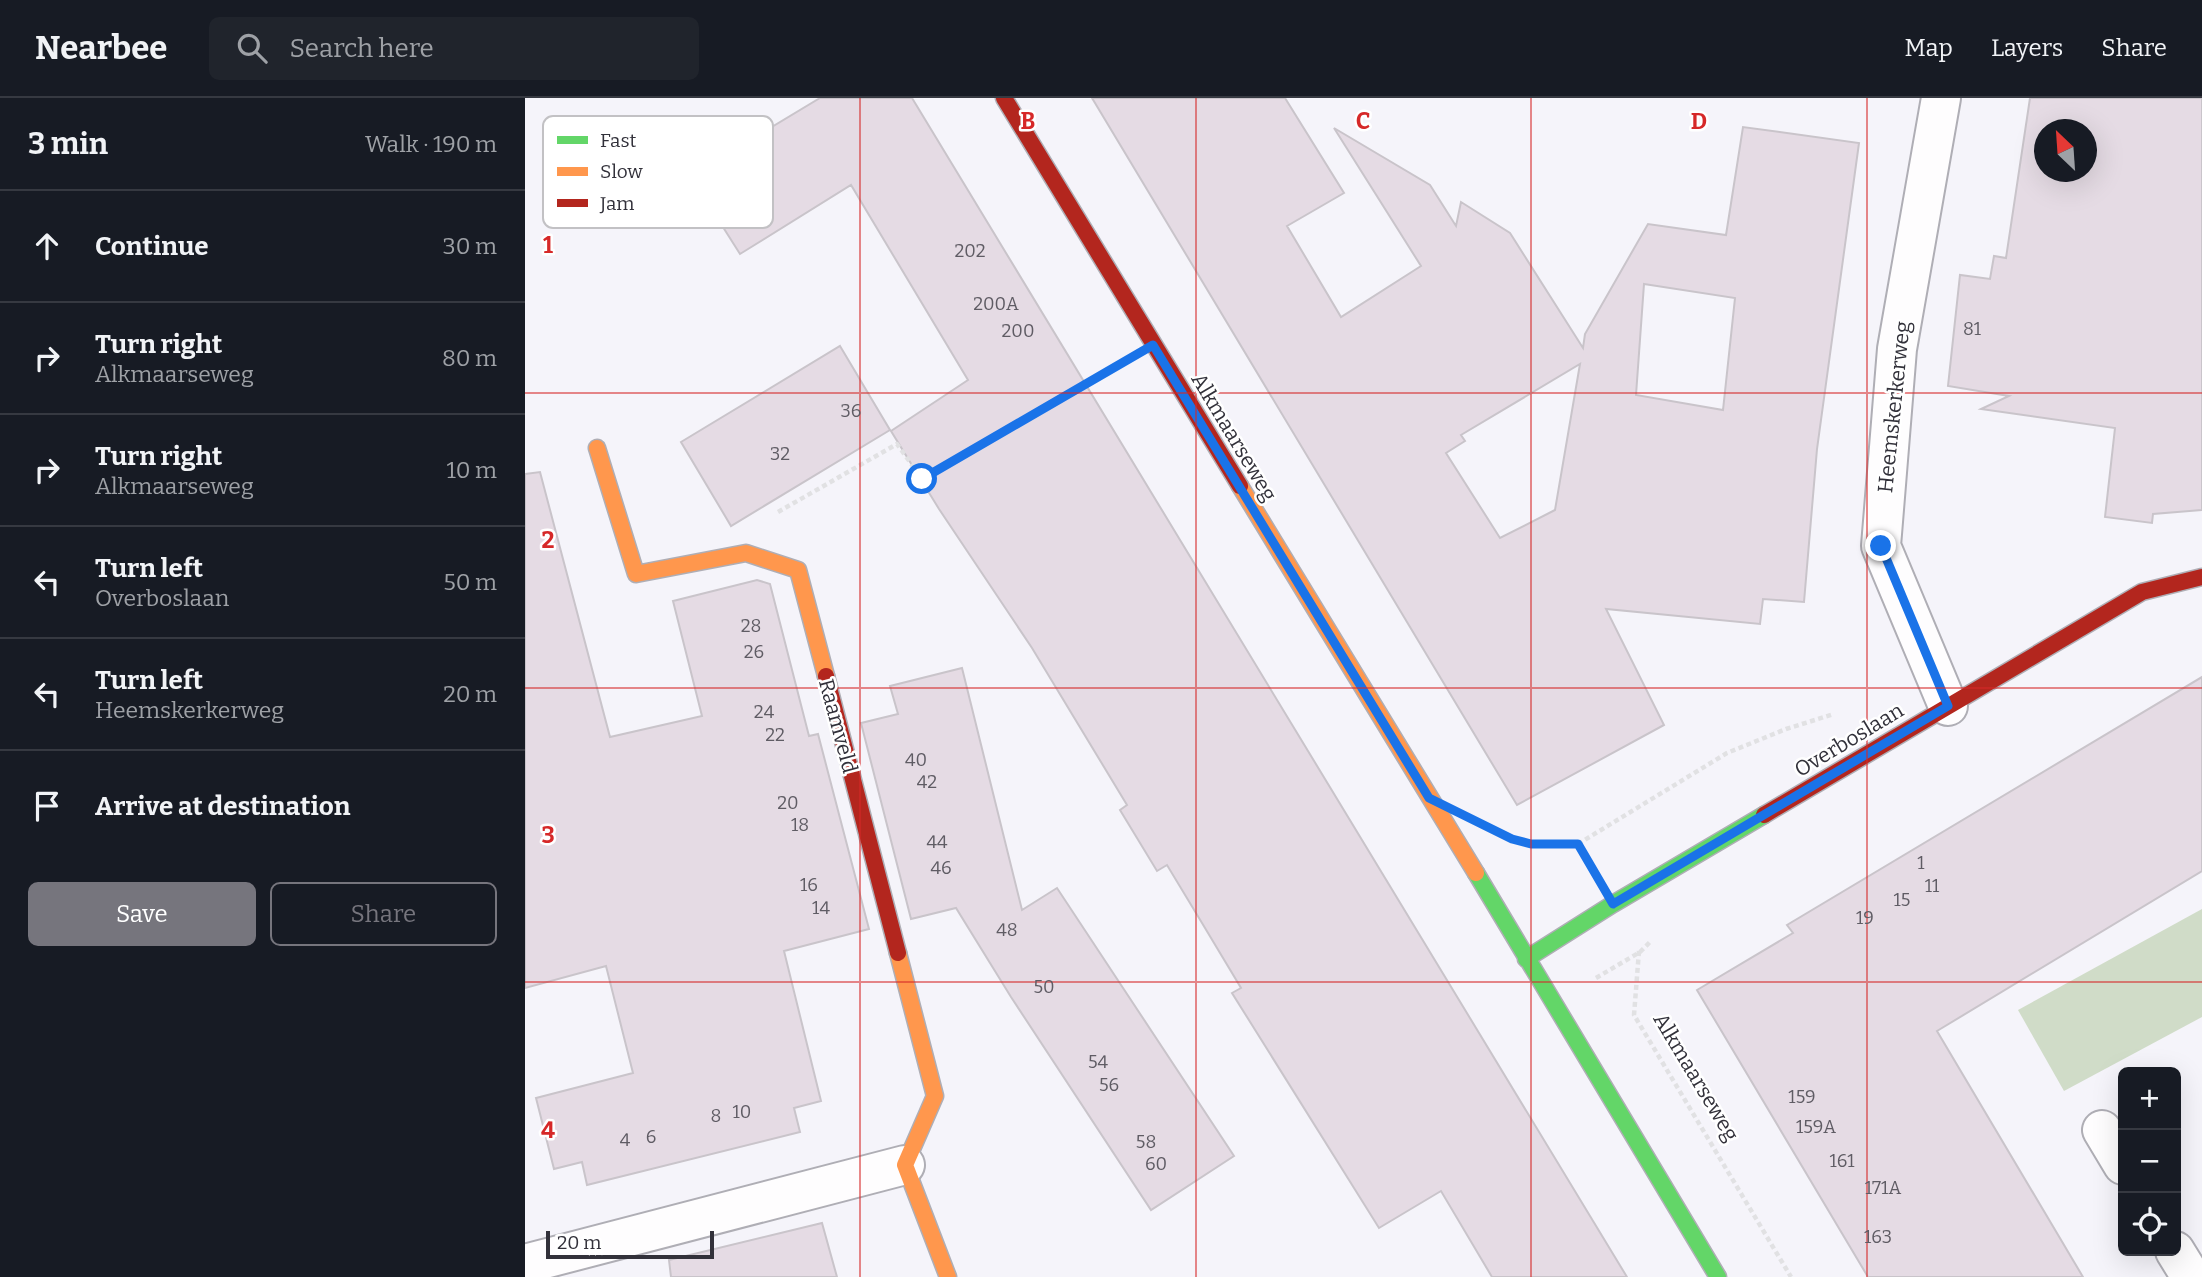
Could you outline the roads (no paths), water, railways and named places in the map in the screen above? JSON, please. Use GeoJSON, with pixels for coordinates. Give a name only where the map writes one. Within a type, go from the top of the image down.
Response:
{"type":"FeatureCollection","features":[{"type":"Feature","properties":{"kind":"street","name":"Alkmaarseweg"},"geometry":{"type":"LineString","coordinates":[[1004,98],[1719,1277]]}},
{"type":"Feature","properties":{"kind":"street","name":"Heemskerkerweg"},"geometry":{"type":"LineString","coordinates":[[1941,98],[1897,349],[1881,546],[1948,706]]}},
{"type":"Feature","properties":{"kind":"street","name":"Raamveld"},"geometry":{"type":"LineString","coordinates":[[597,448],[636,574],[746,553],[798,570],[935,1096],[905,1165]]}},
{"type":"Feature","properties":{"kind":"street","name":"Overboslaan"},"geometry":{"type":"LineString","coordinates":[[1526,959],[1613,904],[2142,592],[2202,577]]}},
{"type":"Feature","properties":{"kind":"street"},"geometry":{"type":"LineString","coordinates":[[2102,1130],[2118,1157]]}},
{"type":"Feature","properties":{"kind":"street"},"geometry":{"type":"LineString","coordinates":[[525,1264],[905,1165],[948,1277]]}},
{"type":"Feature","properties":{"kind":"street"},"geometry":{"type":"LineString","coordinates":[[2178,1256],[2191,1277]]}}]}
